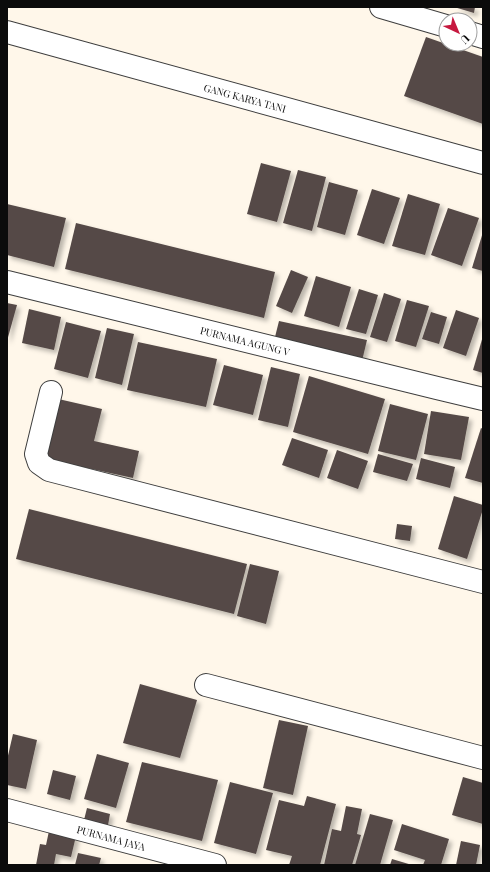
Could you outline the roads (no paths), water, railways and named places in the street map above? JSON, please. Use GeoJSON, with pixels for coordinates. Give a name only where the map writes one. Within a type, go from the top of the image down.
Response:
{"type":"FeatureCollection","features":[{"type":"Feature","properties":{"kind":"street"},"geometry":{"type":"LineString","coordinates":[[381,7],[438,24]]}},
{"type":"Feature","properties":{"kind":"street","name":"GANG KARYA TANI"},"geometry":{"type":"LineString","coordinates":[[7,32],[483,163]]}},
{"type":"Feature","properties":{"kind":"street","name":"PURNAMA AGUNG V"},"geometry":{"type":"LineString","coordinates":[[7,282],[483,399]]}},
{"type":"Feature","properties":{"kind":"street"},"geometry":{"type":"LineString","coordinates":[[51,392],[36,454],[38,463],[49,470],[483,582]]}},
{"type":"Feature","properties":{"kind":"street"},"geometry":{"type":"LineString","coordinates":[[206,685],[483,758]]}},
{"type":"Feature","properties":{"kind":"street","name":"PURNAMA JAYA"},"geometry":{"type":"LineString","coordinates":[[7,810],[215,865]]}}]}
